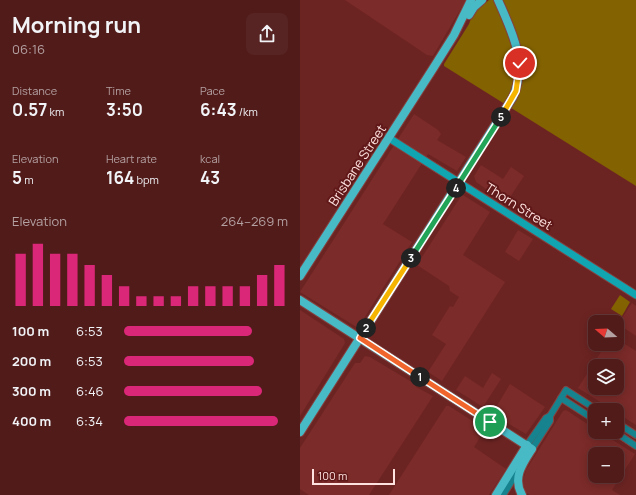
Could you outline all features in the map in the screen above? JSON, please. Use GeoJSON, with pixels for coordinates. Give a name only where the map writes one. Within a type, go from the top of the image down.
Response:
{"type":"FeatureCollection","features":[{"type":"Feature","properties":{"kind":"main road"},"geometry":{"type":"LineString","coordinates":[[454,35],[471,0]]}},
{"type":"Feature","properties":{"kind":"main road"},"geometry":{"type":"LineString","coordinates":[[454,35],[464,23],[472,8],[482,0]]}},
{"type":"Feature","properties":{"kind":"main road"},"geometry":{"type":"LineString","coordinates":[[300,432],[511,102],[518,84],[520,63],[518,48],[498,0]]}},
{"type":"Feature","properties":{"kind":"main road","name":"Brisbane Street"},"geometry":{"type":"LineString","coordinates":[[300,276],[454,35]]}},
{"type":"Feature","properties":{"kind":"main road","name":"Thorn Street"},"geometry":{"type":"LineString","coordinates":[[389,138],[636,295]]}},
{"type":"Feature","properties":{"kind":"main road"},"geometry":{"type":"LineString","coordinates":[[300,300],[529,447]]}},
{"type":"Feature","properties":{"kind":"main road"},"geometry":{"type":"LineString","coordinates":[[522,495],[518,479],[529,447]]}},
{"type":"Feature","properties":{"kind":"main road"},"geometry":{"type":"LineString","coordinates":[[499,493],[529,447]]}},
{"type":"Feature","properties":{"kind":"street"},"geometry":{"type":"LineString","coordinates":[[529,447],[550,421],[550,416],[566,390],[588,404]]}},
{"type":"Feature","properties":{"kind":"street"},"geometry":{"type":"LineString","coordinates":[[561,398],[588,415]]}},
{"type":"Feature","properties":{"kind":"street"},"geometry":{"type":"LineString","coordinates":[[624,427],[636,435]]}},
{"type":"Feature","properties":{"kind":"street"},"geometry":{"type":"LineString","coordinates":[[624,438],[636,446]]}},
{"type":"Feature","properties":{"kind":"street"},"geometry":{"type":"LineString","coordinates":[[511,495],[499,493],[522,464]]}},
{"type":"Feature","properties":{"kind":"shaded area"},"geometry":{"type":"Polygon","coordinates":[[[345,0],[466,0],[433,56],[427,55],[345,0]]]}},
{"type":"Feature","properties":{"kind":"shaded area"},"geometry":{"type":"Polygon","coordinates":[[[489,0],[636,0],[636,186],[444,66],[469,24],[473,13],[489,0]]]}},
{"type":"Feature","properties":{"kind":"shaded area"},"geometry":{"type":"Polygon","coordinates":[[[414,114],[438,130],[441,134],[437,140],[466,157],[457,171],[428,154],[383,224],[412,242],[358,328],[300,292],[414,114]]]}},
{"type":"Feature","properties":{"kind":"shaded area"},"geometry":{"type":"Polygon","coordinates":[[[481,165],[503,179],[511,167],[524,176],[506,203],[476,182],[474,176],[481,165]]]}},
{"type":"Feature","properties":{"kind":"shaded area"},"geometry":{"type":"Polygon","coordinates":[[[463,195],[490,212],[463,255],[505,282],[442,381],[428,372],[446,344],[432,335],[450,306],[453,307],[459,297],[450,291],[449,286],[417,265],[463,195]]]}},
{"type":"Feature","properties":{"kind":"shaded area"},"geometry":{"type":"Polygon","coordinates":[[[518,230],[533,239],[519,261],[505,252],[518,230]]]}},
{"type":"Feature","properties":{"kind":"shaded area"},"geometry":{"type":"Polygon","coordinates":[[[620,295],[630,302],[623,315],[611,309],[620,295]]]}},
{"type":"Feature","properties":{"kind":"shaded area"},"geometry":{"type":"Polygon","coordinates":[[[632,303],[636,306],[636,336],[624,328],[624,315],[632,303]]]}},
{"type":"Feature","properties":{"kind":"shaded area"},"geometry":{"type":"Polygon","coordinates":[[[300,310],[344,339],[345,343],[300,416],[300,310]]]}},
{"type":"Feature","properties":{"kind":"shaded area"},"geometry":{"type":"Polygon","coordinates":[[[624,343],[636,351],[636,425],[624,417],[624,403],[602,403],[589,395],[624,395],[624,359],[596,359],[602,351],[624,351],[624,343]]]}},
{"type":"Feature","properties":{"kind":"shaded area"},"geometry":{"type":"Polygon","coordinates":[[[365,356],[370,357],[415,384],[416,387],[433,396],[369,495],[309,495],[300,489],[300,448],[355,363],[360,363],[365,356]]]}},
{"type":"Feature","properties":{"kind":"shaded area"},"geometry":{"type":"Polygon","coordinates":[[[588,372],[588,394],[578,388],[588,372]]]}},
{"type":"Feature","properties":{"kind":"shaded area"},"geometry":{"type":"Polygon","coordinates":[[[492,373],[501,379],[483,407],[456,390],[465,376],[483,388],[492,373]]]}},
{"type":"Feature","properties":{"kind":"shaded area"},"geometry":{"type":"Polygon","coordinates":[[[510,384],[545,407],[526,434],[492,414],[510,384]]]}},
{"type":"Feature","properties":{"kind":"shaded area"},"geometry":{"type":"Polygon","coordinates":[[[446,406],[449,406],[485,429],[474,447],[506,469],[489,495],[389,495],[446,406]]]}},
{"type":"Feature","properties":{"kind":"shaded area"},"geometry":{"type":"Polygon","coordinates":[[[566,410],[588,424],[588,439],[611,439],[624,447],[588,447],[588,483],[616,483],[612,490],[620,495],[530,495],[525,492],[523,481],[526,470],[563,411],[566,410]]]}},
{"type":"Feature","properties":{"kind":"shaded area"},"geometry":{"type":"Polygon","coordinates":[[[624,447],[635,454],[624,471],[624,447]]]}},
{"type":"Feature","properties":{"kind":"route"},"geometry":{"type":"LineString","coordinates":[[490,422],[360,338],[511,102],[518,84],[520,63]]}}]}
